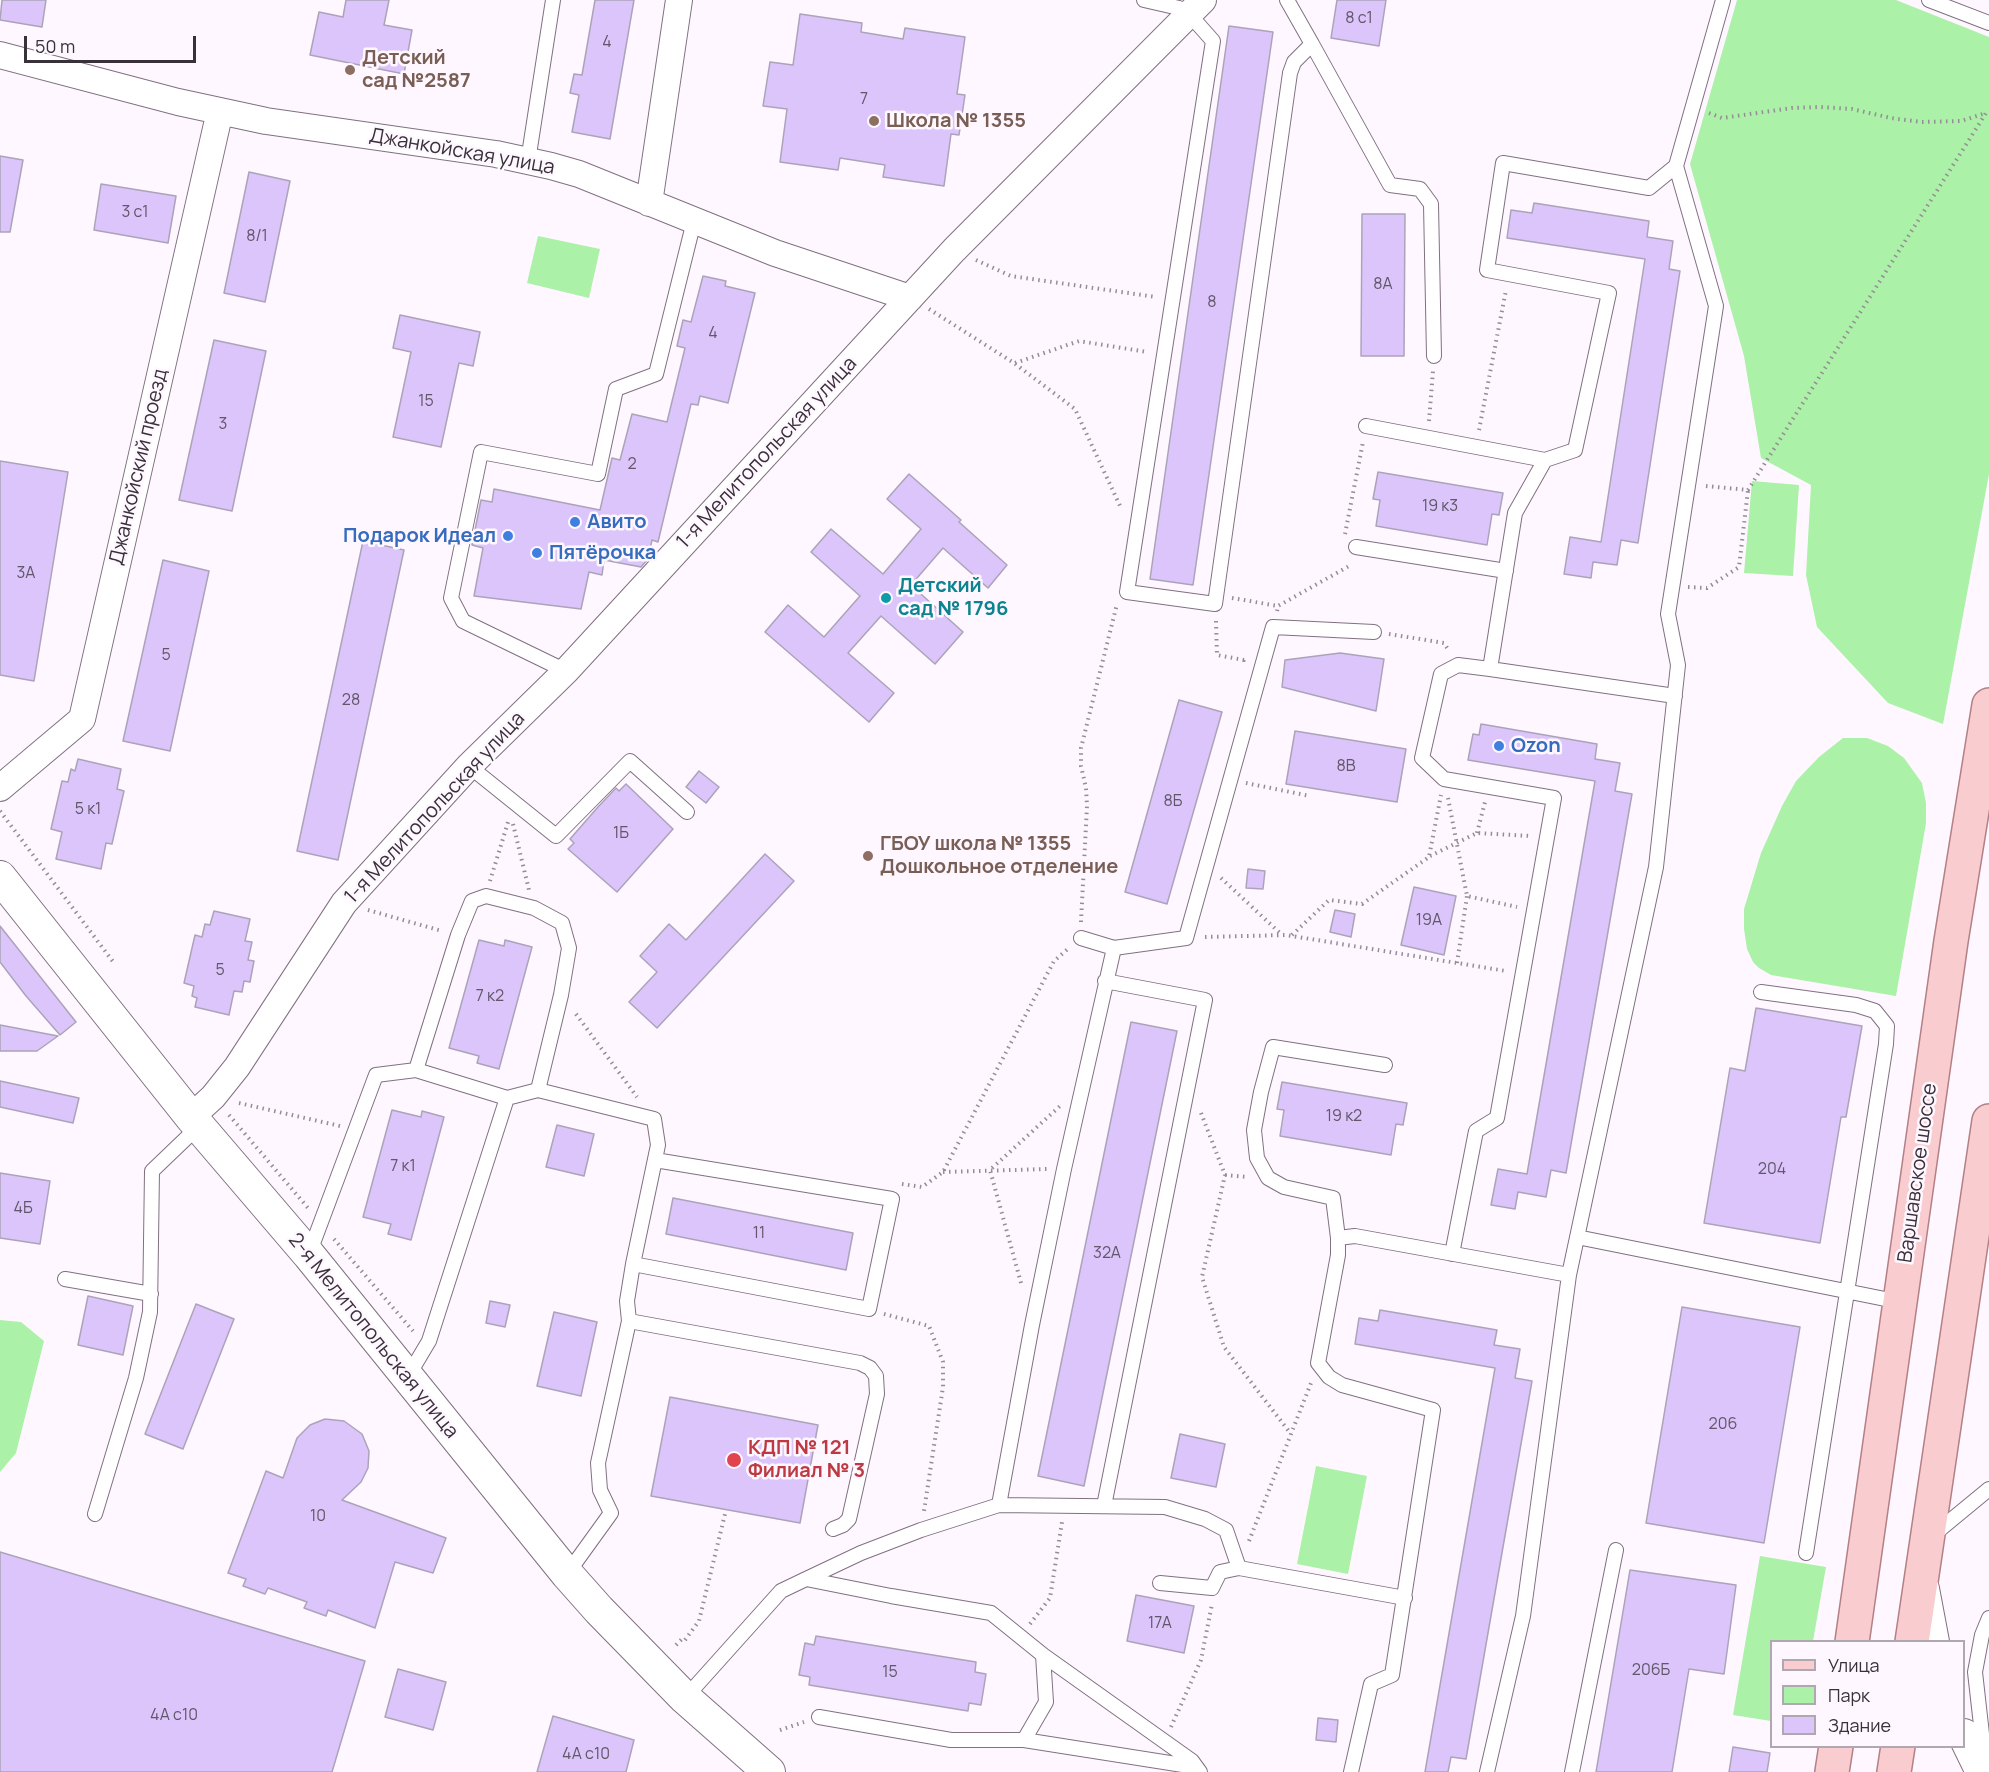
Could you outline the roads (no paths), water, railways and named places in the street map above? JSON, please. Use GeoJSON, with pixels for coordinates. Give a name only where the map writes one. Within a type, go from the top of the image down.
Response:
{"type":"FeatureCollection","features":[{"type":"Feature","properties":{"kind":"main road","name":"Варшавское шоссе"},"geometry":{"type":"LineString","coordinates":[[1852,1640],[1951,941],[1989,705]]}},
{"type":"Feature","properties":{"kind":"main road"},"geometry":{"type":"LineString","coordinates":[[1912,1640],[1989,1121]]}},
{"type":"Feature","properties":{"kind":"main road"},"geometry":{"type":"LineString","coordinates":[[1832,1772],[1836,1748]]}},
{"type":"Feature","properties":{"kind":"main road"},"geometry":{"type":"LineString","coordinates":[[1894,1772],[1898,1748]]}},
{"type":"Feature","properties":{"kind":"street"},"geometry":{"type":"LineString","coordinates":[[649,203],[679,0]]}},
{"type":"Feature","properties":{"kind":"street","name":"1-я Мелитопольская улица"},"geometry":{"type":"LineString","coordinates":[[201,1113],[237,1067],[344,903],[469,766],[566,671],[954,250],[1196,7]]}},
{"type":"Feature","properties":{"kind":"street","name":"Джанкойская улица"},"geometry":{"type":"LineString","coordinates":[[0,55],[178,102],[266,121],[496,154],[579,174],[775,253],[910,298]]}},
{"type":"Feature","properties":{"kind":"street","name":"Джанкойский проезд"},"geometry":{"type":"LineString","coordinates":[[0,788],[82,719],[220,111]]}},
{"type":"Feature","properties":{"kind":"street","name":"2-я Мелитопольская улица"},"geometry":{"type":"LineString","coordinates":[[0,877],[201,1113],[309,1256],[567,1574],[685,1698],[769,1772]]}},
{"type":"Feature","properties":{"kind":"street"},"geometry":{"type":"LineString","coordinates":[[1921,1580],[1933,1640]]}},
{"type":"Feature","properties":{"kind":"street"},"geometry":{"type":"LineString","coordinates":[[1965,1737],[1984,1772]]}},
{"type":"Feature","properties":{"kind":"lane"},"geometry":{"type":"LineString","coordinates":[[528,161],[553,0]]}},
{"type":"Feature","properties":{"kind":"lane"},"geometry":{"type":"LineString","coordinates":[[1144,0],[1179,8],[1196,7],[1213,41],[1127,592],[1216,600],[1290,73],[1294,62],[1312,44]]}},
{"type":"Feature","properties":{"kind":"lane"},"geometry":{"type":"LineString","coordinates":[[1287,0],[1390,185],[1420,189],[1431,204],[1434,356]]}},
{"type":"Feature","properties":{"kind":"lane"},"geometry":{"type":"LineString","coordinates":[[1487,1772],[1523,1617],[1569,1275],[1656,867],[1678,665],[1668,614],[1716,306],[1676,166],[1723,0]]}},
{"type":"Feature","properties":{"kind":"lane"},"geometry":{"type":"LineString","coordinates":[[1929,0],[1989,23]]}},
{"type":"Feature","properties":{"kind":"lane"},"geometry":{"type":"LineString","coordinates":[[1366,426],[1545,460],[1575,450],[1609,293],[1487,270],[1503,163],[1649,188],[1676,166]]}},
{"type":"Feature","properties":{"kind":"lane"},"geometry":{"type":"LineString","coordinates":[[566,671],[463,621],[451,598],[481,452],[597,474],[616,389],[656,374],[694,221]]}},
{"type":"Feature","properties":{"kind":"lane"},"geometry":{"type":"LineString","coordinates":[[1490,669],[1515,513],[1545,460]]}},
{"type":"Feature","properties":{"kind":"lane"},"geometry":{"type":"LineString","coordinates":[[1356,547],[1506,571]]}},
{"type":"Feature","properties":{"kind":"lane"},"geometry":{"type":"LineString","coordinates":[[1081,938],[1114,948],[1186,938],[1273,627],[1374,632]]}},
{"type":"Feature","properties":{"kind":"lane"},"geometry":{"type":"LineString","coordinates":[[1452,1254],[1476,1131],[1497,1118],[1554,798],[1444,779],[1422,758],[1441,674],[1458,666],[1490,669],[1675,696]]}},
{"type":"Feature","properties":{"kind":"lane"},"geometry":{"type":"LineString","coordinates":[[469,766],[556,836],[630,761],[687,812]]}},
{"type":"Feature","properties":{"kind":"lane"},"geometry":{"type":"LineString","coordinates":[[416,1070],[458,935],[472,901],[486,896],[534,908],[562,923],[569,948],[561,995],[538,1090]]}},
{"type":"Feature","properties":{"kind":"lane"},"geometry":{"type":"LineString","coordinates":[[999,1505],[1064,1169],[1114,948]]}},
{"type":"Feature","properties":{"kind":"lane"},"geometry":{"type":"LineString","coordinates":[[1104,1506],[1205,1000],[1105,981]]}},
{"type":"Feature","properties":{"kind":"lane"},"geometry":{"type":"LineString","coordinates":[[1761,992],[1856,1005],[1875,1011],[1887,1026],[1806,1553]]}},
{"type":"Feature","properties":{"kind":"lane"},"geometry":{"type":"LineString","coordinates":[[1351,1772],[1371,1684],[1392,1675],[1432,1410],[1342,1385],[1329,1377],[1318,1363],[1338,1255],[1333,1198],[1284,1187],[1268,1178],[1257,1158],[1254,1130],[1273,1047],[1384,1065]]}},
{"type":"Feature","properties":{"kind":"lane"},"geometry":{"type":"LineString","coordinates":[[309,1256],[376,1075],[416,1070],[507,1098],[538,1090],[654,1119],[658,1145],[633,1264],[627,1300],[628,1321],[597,1462],[600,1490],[611,1513],[567,1574]]}},
{"type":"Feature","properties":{"kind":"lane"},"geometry":{"type":"LineString","coordinates":[[406,1378],[429,1341],[507,1098]]}},
{"type":"Feature","properties":{"kind":"lane"},"geometry":{"type":"LineString","coordinates":[[95,1514],[136,1378],[150,1312],[152,1171],[201,1113]]}},
{"type":"Feature","properties":{"kind":"lane"},"geometry":{"type":"LineString","coordinates":[[633,1264],[869,1309],[892,1199],[655,1160]]}},
{"type":"Feature","properties":{"kind":"lane"},"geometry":{"type":"LineString","coordinates":[[1338,1238],[1355,1236],[1569,1275]]}},
{"type":"Feature","properties":{"kind":"lane"},"geometry":{"type":"LineString","coordinates":[[1577,1237],[1900,1302]]}},
{"type":"Feature","properties":{"kind":"lane"},"geometry":{"type":"LineString","coordinates":[[65,1279],[151,1294]]}},
{"type":"Feature","properties":{"kind":"lane"},"geometry":{"type":"LineString","coordinates":[[628,1321],[860,1363],[870,1368],[876,1376],[877,1394],[849,1519],[843,1525],[833,1529]]}},
{"type":"Feature","properties":{"kind":"lane"},"geometry":{"type":"LineString","coordinates":[[1927,1541],[1989,1489]]}},
{"type":"Feature","properties":{"kind":"lane"},"geometry":{"type":"LineString","coordinates":[[685,1698],[781,1591],[861,1553],[921,1530],[999,1505],[1164,1507],[1205,1519],[1227,1530],[1239,1568]]}},
{"type":"Feature","properties":{"kind":"lane"},"geometry":{"type":"LineString","coordinates":[[1572,1772],[1616,1550]]}},
{"type":"Feature","properties":{"kind":"lane"},"geometry":{"type":"LineString","coordinates":[[1160,1583],[1212,1588],[1220,1572],[1239,1568],[1405,1598]]}},
{"type":"Feature","properties":{"kind":"lane"},"geometry":{"type":"LineString","coordinates":[[806,1579],[991,1613],[1043,1655],[1165,1741],[1196,1770]]}},
{"type":"Feature","properties":{"kind":"lane"},"geometry":{"type":"LineString","coordinates":[[1984,1772],[1975,1671],[1982,1635],[1989,1618]]}},
{"type":"Feature","properties":{"kind":"lane"},"geometry":{"type":"LineString","coordinates":[[1024,1740],[1046,1702],[1043,1655]]}},
{"type":"Feature","properties":{"kind":"lane"},"geometry":{"type":"LineString","coordinates":[[819,1717],[951,1740],[1024,1740],[1196,1770]]}},
{"type":"Feature","properties":{"kind":"place","name":"Детский сад №2587"},"geometry":{"type":"Point","coordinates":[350,70]}},
{"type":"Feature","properties":{"kind":"place","name":"Школа № 1355"},"geometry":{"type":"Point","coordinates":[874,121]}},
{"type":"Feature","properties":{"kind":"place","name":"Авито"},"geometry":{"type":"Point","coordinates":[575,522]}},
{"type":"Feature","properties":{"kind":"place","name":"Подарок Идеал"},"geometry":{"type":"Point","coordinates":[508,536]}},
{"type":"Feature","properties":{"kind":"place","name":"Пятёрочка"},"geometry":{"type":"Point","coordinates":[537,553]}},
{"type":"Feature","properties":{"kind":"place","name":"Детский сад № 1796"},"geometry":{"type":"Point","coordinates":[886,598]}},
{"type":"Feature","properties":{"kind":"place","name":"Ozon"},"geometry":{"type":"Point","coordinates":[1499,746]}},
{"type":"Feature","properties":{"kind":"place","name":"ГБОУ школа № 1355 Дошкольное отделение"},"geometry":{"type":"Point","coordinates":[868,856]}},
{"type":"Feature","properties":{"kind":"place","name":"КДП № 121 Филиал № 3"},"geometry":{"type":"Point","coordinates":[734,1460]}}]}
